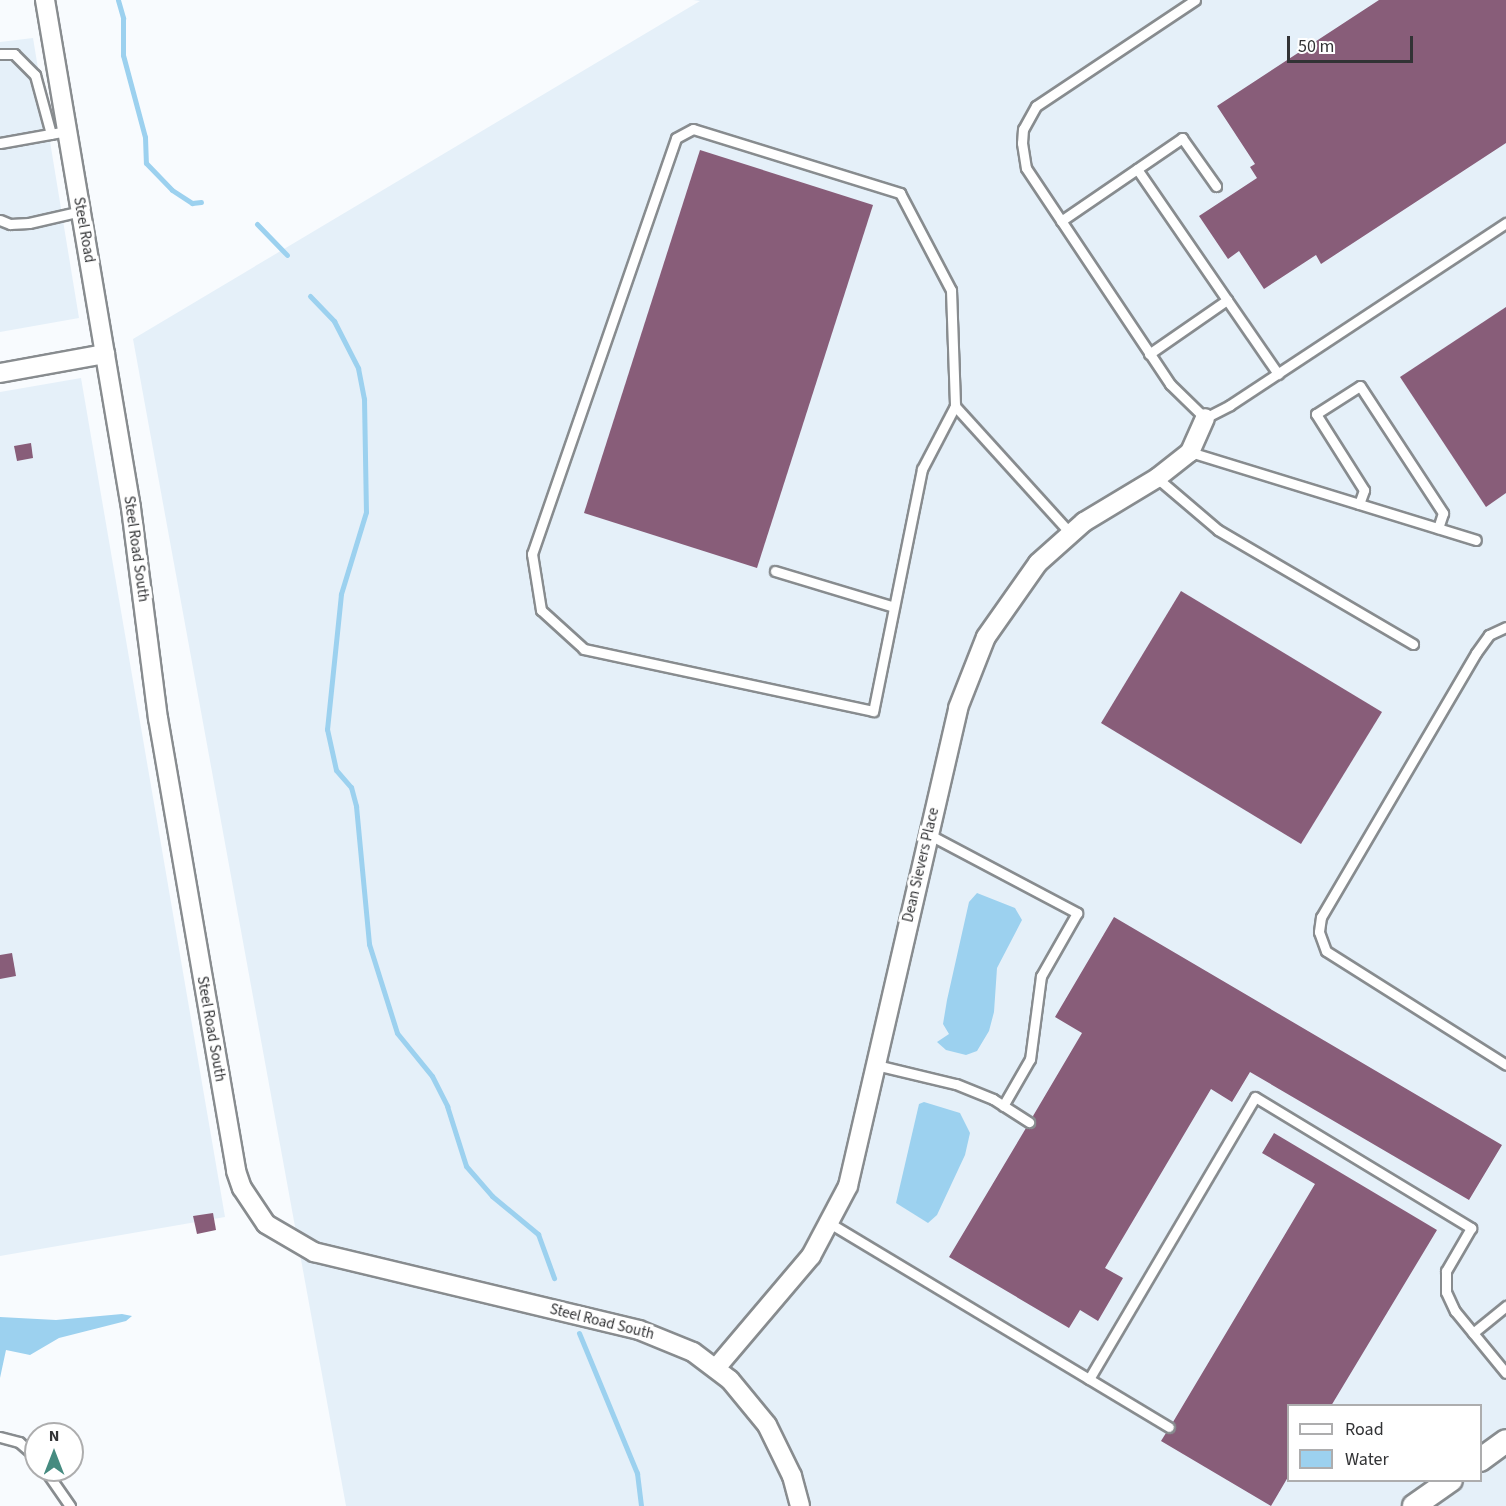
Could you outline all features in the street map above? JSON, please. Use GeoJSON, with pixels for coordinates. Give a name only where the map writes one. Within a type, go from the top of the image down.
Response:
{"type":"FeatureCollection","features":[{"type":"Feature","properties":{"kind":"street","name":"Steel Road"},"geometry":{"type":"LineString","coordinates":[[45,0],[59,132],[81,211],[105,354]]}},
{"type":"Feature","properties":{"kind":"street"},"geometry":{"type":"LineString","coordinates":[[0,373],[105,354]]}},
{"type":"Feature","properties":{"kind":"street","name":"Steel Road South"},"geometry":{"type":"LineString","coordinates":[[105,354],[158,718],[236,1171],[251,1205],[281,1236],[315,1252],[639,1330],[693,1352],[716,1368],[767,1425],[792,1476],[800,1506]]}},
{"type":"Feature","properties":{"kind":"street","name":"Dean Sievers Place"},"geometry":{"type":"LineString","coordinates":[[716,1368],[811,1256],[831,1224],[848,1186],[958,708],[973,665],[1019,586],[1070,533],[1109,504],[1157,478],[1190,452],[1205,418]]}},
{"type":"Feature","properties":{"kind":"street"},"geometry":{"type":"LineString","coordinates":[[1482,1459],[1506,1441]]}},
{"type":"Feature","properties":{"kind":"street"},"geometry":{"type":"LineString","coordinates":[[1414,1506],[1448,1482]]}},
{"type":"Feature","properties":{"kind":"lane"},"geometry":{"type":"LineString","coordinates":[[1195,0],[1036,106],[1028,118],[1022,143],[1026,168],[1149,354],[1170,384],[1205,418],[1278,374],[1506,223]]}},
{"type":"Feature","properties":{"kind":"lane"},"geometry":{"type":"LineString","coordinates":[[0,54],[14,54],[35,75],[59,132],[0,143]]}},
{"type":"Feature","properties":{"kind":"lane"},"geometry":{"type":"LineString","coordinates":[[693,129],[900,193],[951,290],[955,406],[922,470],[873,711],[584,649],[541,610],[532,554],[676,138],[693,129]]}},
{"type":"Feature","properties":{"kind":"lane"},"geometry":{"type":"LineString","coordinates":[[1061,221],[1182,138],[1216,186]]}},
{"type":"Feature","properties":{"kind":"lane"},"geometry":{"type":"LineString","coordinates":[[1137,169],[1278,374]]}},
{"type":"Feature","properties":{"kind":"lane"},"geometry":{"type":"LineString","coordinates":[[0,220],[5,225],[81,211]]}},
{"type":"Feature","properties":{"kind":"lane"},"geometry":{"type":"LineString","coordinates":[[1149,354],[1227,300]]}},
{"type":"Feature","properties":{"kind":"lane"},"geometry":{"type":"LineString","coordinates":[[1359,504],[1364,490],[1316,414],[1360,386],[1443,513],[1438,528]]}},
{"type":"Feature","properties":{"kind":"lane"},"geometry":{"type":"LineString","coordinates":[[955,406],[1070,533]]}},
{"type":"Feature","properties":{"kind":"lane"},"geometry":{"type":"LineString","coordinates":[[1190,452],[1476,540]]}},
{"type":"Feature","properties":{"kind":"lane"},"geometry":{"type":"LineString","coordinates":[[1157,478],[1218,530],[1413,644]]}},
{"type":"Feature","properties":{"kind":"lane"},"geometry":{"type":"LineString","coordinates":[[775,571],[894,607]]}},
{"type":"Feature","properties":{"kind":"lane"},"geometry":{"type":"LineString","coordinates":[[1506,627],[1489,635],[1476,653],[1321,917],[1319,932],[1326,951],[1506,1065]]}},
{"type":"Feature","properties":{"kind":"lane"},"geometry":{"type":"LineString","coordinates":[[928,834],[1077,913],[1041,976],[1030,1059],[1003,1106]]}},
{"type":"Feature","properties":{"kind":"lane"},"geometry":{"type":"LineString","coordinates":[[876,1065],[938,1077],[1003,1106],[1029,1122]]}},
{"type":"Feature","properties":{"kind":"lane"},"geometry":{"type":"LineString","coordinates":[[1089,1379],[1255,1097],[1471,1228],[1449,1265],[1445,1281],[1452,1307],[1506,1373]]}},
{"type":"Feature","properties":{"kind":"lane"},"geometry":{"type":"LineString","coordinates":[[831,1224],[1169,1427]]}},
{"type":"Feature","properties":{"kind":"lane"},"geometry":{"type":"LineString","coordinates":[[1473,1333],[1506,1306]]}},
{"type":"Feature","properties":{"kind":"lane"},"geometry":{"type":"LineString","coordinates":[[0,1437],[24,1445]]}},
{"type":"Feature","properties":{"kind":"lane"},"geometry":{"type":"LineString","coordinates":[[53,1482],[70,1506]]}},
{"type":"Feature","properties":{"kind":"shaded area"},"geometry":{"type":"Polygon","coordinates":[[[693,0],[1506,0],[1506,1506],[346,1506],[133,339],[700,1],[693,0]]]}},
{"type":"Feature","properties":{"kind":"shaded area"},"geometry":{"type":"Polygon","coordinates":[[[33,38],[79,318],[0,332],[0,42],[33,38]]]}},
{"type":"Feature","properties":{"kind":"shaded area"},"geometry":{"type":"Polygon","coordinates":[[[81,378],[225,1217],[0,1256],[0,392],[81,378]]]}},
{"type":"Feature","properties":{"kind":"water"},"geometry":{"type":"Polygon","coordinates":[[[977,893],[1015,908],[1022,920],[997,968],[994,1012],[989,1031],[977,1051],[966,1055],[946,1050],[937,1042],[949,1034],[943,1024],[947,1000],[969,902],[977,893]]]}},
{"type":"Feature","properties":{"kind":"water"},"geometry":{"type":"Polygon","coordinates":[[[924,1102],[960,1113],[970,1133],[965,1155],[937,1215],[928,1223],[896,1203],[919,1104],[924,1102]]]}},
{"type":"Feature","properties":{"kind":"water"},"geometry":{"type":"Polygon","coordinates":[[[122,1314],[132,1316],[126,1321],[59,1338],[30,1355],[6,1350],[0,1378],[0,1317],[56,1320],[122,1314]]]}},
{"type":"Feature","properties":{"kind":"building"},"geometry":{"type":"Polygon","coordinates":[[[1379,0],[1506,0],[1506,143],[1321,264],[1316,255],[1264,289],[1239,251],[1228,259],[1199,216],[1257,178],[1250,167],[1255,164],[1217,106],[1379,0]]]}},
{"type":"Feature","properties":{"kind":"building"},"geometry":{"type":"Polygon","coordinates":[[[700,150],[873,205],[757,568],[584,513],[700,150]]]}},
{"type":"Feature","properties":{"kind":"building"},"geometry":{"type":"Polygon","coordinates":[[[1506,307],[1506,493],[1486,507],[1400,377],[1506,307]]]}},
{"type":"Feature","properties":{"kind":"building"},"geometry":{"type":"Polygon","coordinates":[[[31,443],[33,458],[17,461],[14,446],[31,443]]]}},
{"type":"Feature","properties":{"kind":"building"},"geometry":{"type":"Polygon","coordinates":[[[1181,591],[1382,712],[1301,844],[1101,723],[1181,591]]]}},
{"type":"Feature","properties":{"kind":"building"},"geometry":{"type":"Polygon","coordinates":[[[1114,917],[1502,1145],[1469,1200],[1250,1072],[1232,1102],[1211,1089],[1105,1268],[1123,1278],[1098,1321],[1080,1310],[1069,1328],[949,1257],[1026,1128],[1035,1125],[1033,1116],[1082,1033],[1055,1017],[1114,917]]]}},
{"type":"Feature","properties":{"kind":"building"},"geometry":{"type":"Polygon","coordinates":[[[12,953],[16,976],[0,979],[0,955],[12,953]]]}},
{"type":"Feature","properties":{"kind":"building"},"geometry":{"type":"Polygon","coordinates":[[[1274,1133],[1437,1230],[1332,1404],[1287,1404],[1287,1479],[1271,1506],[1161,1441],[1166,1433],[1174,1431],[1173,1422],[1315,1184],[1262,1153],[1274,1133]]]}},
{"type":"Feature","properties":{"kind":"building"},"geometry":{"type":"Polygon","coordinates":[[[213,1213],[216,1230],[197,1234],[193,1216],[213,1213]]]}},
{"type":"Feature","properties":{"kind":"waterway"},"geometry":{"type":"LineString","coordinates":[[118,0],[123,18],[123,55],[145,137],[146,163],[172,190],[192,203],[201,202]]}},
{"type":"Feature","properties":{"kind":"waterway"},"geometry":{"type":"LineString","coordinates":[[257,224],[287,255]]}},
{"type":"Feature","properties":{"kind":"waterway"},"geometry":{"type":"LineString","coordinates":[[310,296],[334,321],[358,368],[364,399],[366,512],[341,594],[327,729],[336,770],[351,787],[356,806],[369,944],[397,1033],[432,1076],[447,1106],[466,1166],[492,1196],[538,1234],[554,1278]]}},
{"type":"Feature","properties":{"kind":"waterway"},"geometry":{"type":"LineString","coordinates":[[579,1333],[637,1473],[641,1506]]}}]}
